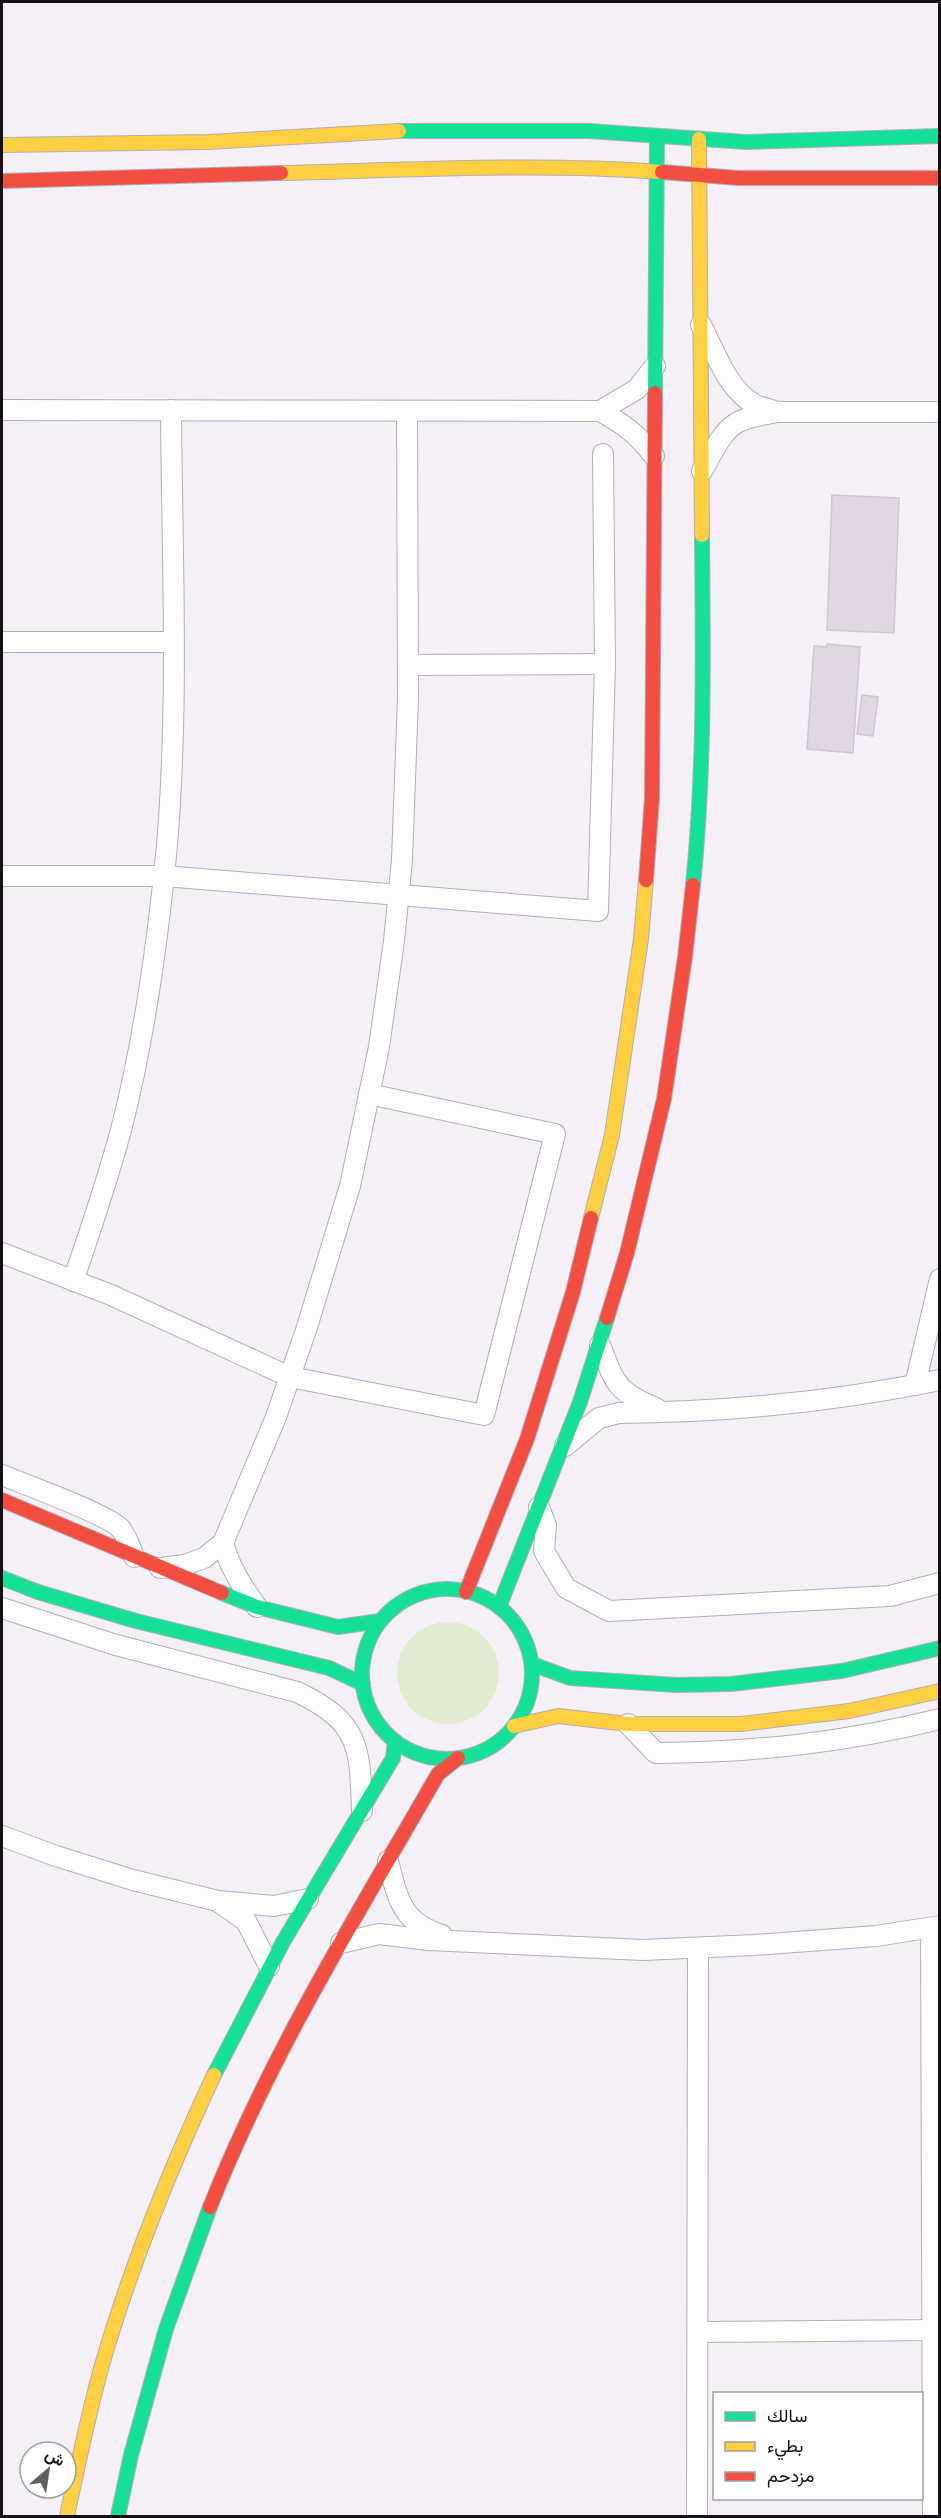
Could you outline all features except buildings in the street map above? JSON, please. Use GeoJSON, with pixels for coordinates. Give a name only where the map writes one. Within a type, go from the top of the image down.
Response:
{"type":"FeatureCollection","features":[{"type":"Feature","properties":{"kind":"main road"},"geometry":{"type":"LineString","coordinates":[[2,145],[208,142],[401,131],[589,131],[746,142],[939,136]]}},
{"type":"Feature","properties":{"kind":"main road"},"geometry":{"type":"LineString","coordinates":[[466,1592],[527,1439],[573,1292],[612,1135],[641,939],[652,798],[657,136]]}},
{"type":"Feature","properties":{"kind":"main road"},"geometry":{"type":"LineString","coordinates":[[500,1607],[600,1345],[627,1253],[664,1099],[694,886],[700,813],[703,716],[699,139]]}},
{"type":"Feature","properties":{"kind":"main road"},"geometry":{"type":"LineString","coordinates":[[2,181],[448,169],[615,169],[738,178],[939,178]]}},
{"type":"Feature","properties":{"kind":"main road"},"geometry":{"type":"LineString","coordinates":[[2,1500],[158,1569],[257,1607],[338,1627],[380,1621]]}},
{"type":"Feature","properties":{"kind":"main road"},"geometry":{"type":"LineString","coordinates":[[2,1578],[48,1595],[127,1619],[329,1668],[363,1684]]}},
{"type":"Feature","properties":{"kind":"main road"},"geometry":{"type":"LineString","coordinates":[[118,2517],[150,2378],[207,2215],[275,2063],[438,1774],[458,1758],[489,1748],[514,1726],[529,1697],[532,1664],[521,1632],[500,1607],[485,1598],[466,1592],[437,1590],[420,1593],[399,1605],[380,1621],[365,1651],[363,1684],[373,1715],[395,1741],[425,1755],[458,1758]]}},
{"type":"Feature","properties":{"kind":"main road"},"geometry":{"type":"LineString","coordinates":[[532,1664],[570,1678],[676,1685],[731,1684],[842,1671],[939,1648]]}},
{"type":"Feature","properties":{"kind":"main road"},"geometry":{"type":"LineString","coordinates":[[514,1726],[558,1716],[628,1724],[710,1725],[786,1720],[893,1702],[939,1691]]}},
{"type":"Feature","properties":{"kind":"main road"},"geometry":{"type":"LineString","coordinates":[[67,2517],[82,2443],[102,2364],[145,2236],[189,2129],[230,2040],[269,1966],[393,1758],[395,1741]]}},
{"type":"Feature","properties":{"kind":"street"},"geometry":{"type":"LineString","coordinates":[[700,322],[730,381],[740,393],[754,404],[777,412]]}},
{"type":"Feature","properties":{"kind":"street"},"geometry":{"type":"LineString","coordinates":[[600,411],[637,389],[655,366]]}},
{"type":"Feature","properties":{"kind":"street"},"geometry":{"type":"LineString","coordinates":[[2,410],[600,411],[621,422],[639,436],[654,456]]}},
{"type":"Feature","properties":{"kind":"street"},"geometry":{"type":"LineString","coordinates":[[73,1281],[121,1129],[147,1005],[164,876],[171,768],[173,642],[171,410]]}},
{"type":"Feature","properties":{"kind":"street"},"geometry":{"type":"LineString","coordinates":[[158,1569],[185,1565],[204,1558],[223,1543],[276,1417],[350,1186],[384,1015],[399,894],[406,778],[408,665],[407,411]]}},
{"type":"Feature","properties":{"kind":"street"},"geometry":{"type":"LineString","coordinates":[[701,471],[724,435],[736,423],[777,412],[939,412]]}},
{"type":"Feature","properties":{"kind":"street"},"geometry":{"type":"LineString","coordinates":[[2,876],[164,876],[598,911],[605,664],[603,454]]}},
{"type":"Feature","properties":{"kind":"street"},"geometry":{"type":"LineString","coordinates":[[2,642],[173,642]]}},
{"type":"Feature","properties":{"kind":"street"},"geometry":{"type":"LineString","coordinates":[[408,665],[605,664]]}},
{"type":"Feature","properties":{"kind":"street"},"geometry":{"type":"LineString","coordinates":[[2,1253],[111,1295],[290,1377],[484,1415],[555,1134],[369,1094]]}},
{"type":"Feature","properties":{"kind":"street"},"geometry":{"type":"LineString","coordinates":[[915,1385],[939,1279]]}},
{"type":"Feature","properties":{"kind":"street"},"geometry":{"type":"LineString","coordinates":[[600,1345],[618,1385],[630,1398],[667,1413]]}},
{"type":"Feature","properties":{"kind":"street"},"geometry":{"type":"LineString","coordinates":[[561,1450],[599,1418],[619,1413],[667,1413],[781,1406],[879,1392],[939,1380]]}},
{"type":"Feature","properties":{"kind":"street"},"geometry":{"type":"LineString","coordinates":[[2,1476],[103,1518],[119,1527],[126,1536],[134,1557]]}},
{"type":"Feature","properties":{"kind":"street"},"geometry":{"type":"LineString","coordinates":[[540,1507],[546,1525],[544,1551],[566,1588],[609,1611],[890,1596],[939,1583]]}},
{"type":"Feature","properties":{"kind":"street"},"geometry":{"type":"LineString","coordinates":[[223,1543],[230,1565],[257,1607]]}},
{"type":"Feature","properties":{"kind":"street"},"geometry":{"type":"LineString","coordinates":[[2,1608],[116,1645],[297,1692],[316,1701],[333,1713],[348,1730],[359,1754],[362,1810]]}},
{"type":"Feature","properties":{"kind":"street"},"geometry":{"type":"LineString","coordinates":[[628,1724],[656,1753],[736,1752],[805,1746],[879,1734],[939,1719]]}},
{"type":"Feature","properties":{"kind":"street"},"geometry":{"type":"LineString","coordinates":[[2,1836],[56,1856],[122,1876],[218,1901],[274,1906],[308,1899]]}},
{"type":"Feature","properties":{"kind":"street"},"geometry":{"type":"LineString","coordinates":[[388,1861],[401,1908],[402,1935]]}},
{"type":"Feature","properties":{"kind":"street"},"geometry":{"type":"LineString","coordinates":[[218,1901],[246,1921],[269,1966]]}},
{"type":"Feature","properties":{"kind":"street"},"geometry":{"type":"LineString","coordinates":[[401,1908],[411,1920],[431,1932],[459,1941]]}},
{"type":"Feature","properties":{"kind":"street"},"geometry":{"type":"LineString","coordinates":[[341,1943],[379,1934],[429,1940],[643,1950],[876,1936],[935,1927],[936,2330],[933,2517]]}},
{"type":"Feature","properties":{"kind":"street"},"geometry":{"type":"LineString","coordinates":[[697,2517],[698,1948]]}},
{"type":"Feature","properties":{"kind":"street"},"geometry":{"type":"LineString","coordinates":[[698,2332],[936,2330]]}},
{"type":"Feature","properties":{"kind":"green space"},"geometry":{"type":"Polygon","coordinates":[[[448,1622],[468,1625],[477,1630],[491,1644],[496,1653],[499,1673],[496,1693],[491,1702],[477,1716],[468,1721],[448,1724],[428,1721],[419,1716],[405,1702],[400,1693],[397,1673],[400,1653],[405,1644],[419,1630],[428,1625],[448,1622]]]}},
{"type":"Feature","properties":{"kind":"traffic: fast"},"geometry":{"type":"LineString","coordinates":[[399,131],[589,131],[746,142],[940,136]]}},
{"type":"Feature","properties":{"kind":"traffic: fast"},"geometry":{"type":"LineString","coordinates":[[655,393],[657,136]]}},
{"type":"Feature","properties":{"kind":"traffic: fast"},"geometry":{"type":"LineString","coordinates":[[693,885],[700,797],[703,666],[702,535]]}},
{"type":"Feature","properties":{"kind":"traffic: fast"},"geometry":{"type":"LineString","coordinates":[[499,1607],[580,1402],[607,1318]]}},
{"type":"Feature","properties":{"kind":"traffic: fast"},"geometry":{"type":"LineString","coordinates":[[2,1578],[38,1592],[136,1621],[329,1668],[363,1684]]}},
{"type":"Feature","properties":{"kind":"traffic: fast"},"geometry":{"type":"LineString","coordinates":[[447,1589],[479,1596],[507,1614],[525,1642],[532,1674],[525,1706],[507,1734],[479,1752],[447,1759],[415,1752],[387,1734],[369,1706],[362,1674],[369,1642],[387,1614],[415,1596],[447,1589]]}},
{"type":"Feature","properties":{"kind":"traffic: fast"},"geometry":{"type":"LineString","coordinates":[[222,1593],[257,1607],[338,1627],[380,1621]]}},
{"type":"Feature","properties":{"kind":"traffic: fast"},"geometry":{"type":"LineString","coordinates":[[532,1664],[570,1678],[676,1685],[731,1684],[842,1671],[940,1648]]}},
{"type":"Feature","properties":{"kind":"traffic: fast"},"geometry":{"type":"LineString","coordinates":[[214,2075],[283,1942],[393,1758],[395,1741]]}},
{"type":"Feature","properties":{"kind":"traffic: fast"},"geometry":{"type":"LineString","coordinates":[[118,2516],[131,2455],[166,2329],[210,2207]]}},
{"type":"Feature","properties":{"kind":"traffic: slow"},"geometry":{"type":"LineString","coordinates":[[2,145],[208,142],[399,131]]}},
{"type":"Feature","properties":{"kind":"traffic: slow"},"geometry":{"type":"LineString","coordinates":[[699,139],[702,535]]}},
{"type":"Feature","properties":{"kind":"traffic: slow"},"geometry":{"type":"LineString","coordinates":[[281,173],[519,168],[662,172]]}},
{"type":"Feature","properties":{"kind":"traffic: slow"},"geometry":{"type":"LineString","coordinates":[[591,1218],[612,1135],[641,939],[646,880]]}},
{"type":"Feature","properties":{"kind":"traffic: slow"},"geometry":{"type":"LineString","coordinates":[[514,1726],[558,1716],[628,1724],[741,1724],[849,1711],[940,1691]]}},
{"type":"Feature","properties":{"kind":"traffic: slow"},"geometry":{"type":"LineString","coordinates":[[67,2516],[83,2440],[113,2328],[167,2182],[214,2075]]}},
{"type":"Feature","properties":{"kind":"traffic: jam"},"geometry":{"type":"LineString","coordinates":[[662,172],[738,178],[940,178]]}},
{"type":"Feature","properties":{"kind":"traffic: jam"},"geometry":{"type":"LineString","coordinates":[[2,181],[281,173]]}},
{"type":"Feature","properties":{"kind":"traffic: jam"},"geometry":{"type":"LineString","coordinates":[[646,880],[652,798],[655,393]]}},
{"type":"Feature","properties":{"kind":"traffic: jam"},"geometry":{"type":"LineString","coordinates":[[607,1318],[627,1253],[664,1099],[693,885]]}},
{"type":"Feature","properties":{"kind":"traffic: jam"},"geometry":{"type":"LineString","coordinates":[[466,1592],[527,1439],[573,1292],[591,1218]]}},
{"type":"Feature","properties":{"kind":"traffic: jam"},"geometry":{"type":"LineString","coordinates":[[2,1500],[222,1593]]}},
{"type":"Feature","properties":{"kind":"traffic: jam"},"geometry":{"type":"LineString","coordinates":[[210,2207],[260,2095],[316,1986],[438,1774],[458,1758]]}}]}
